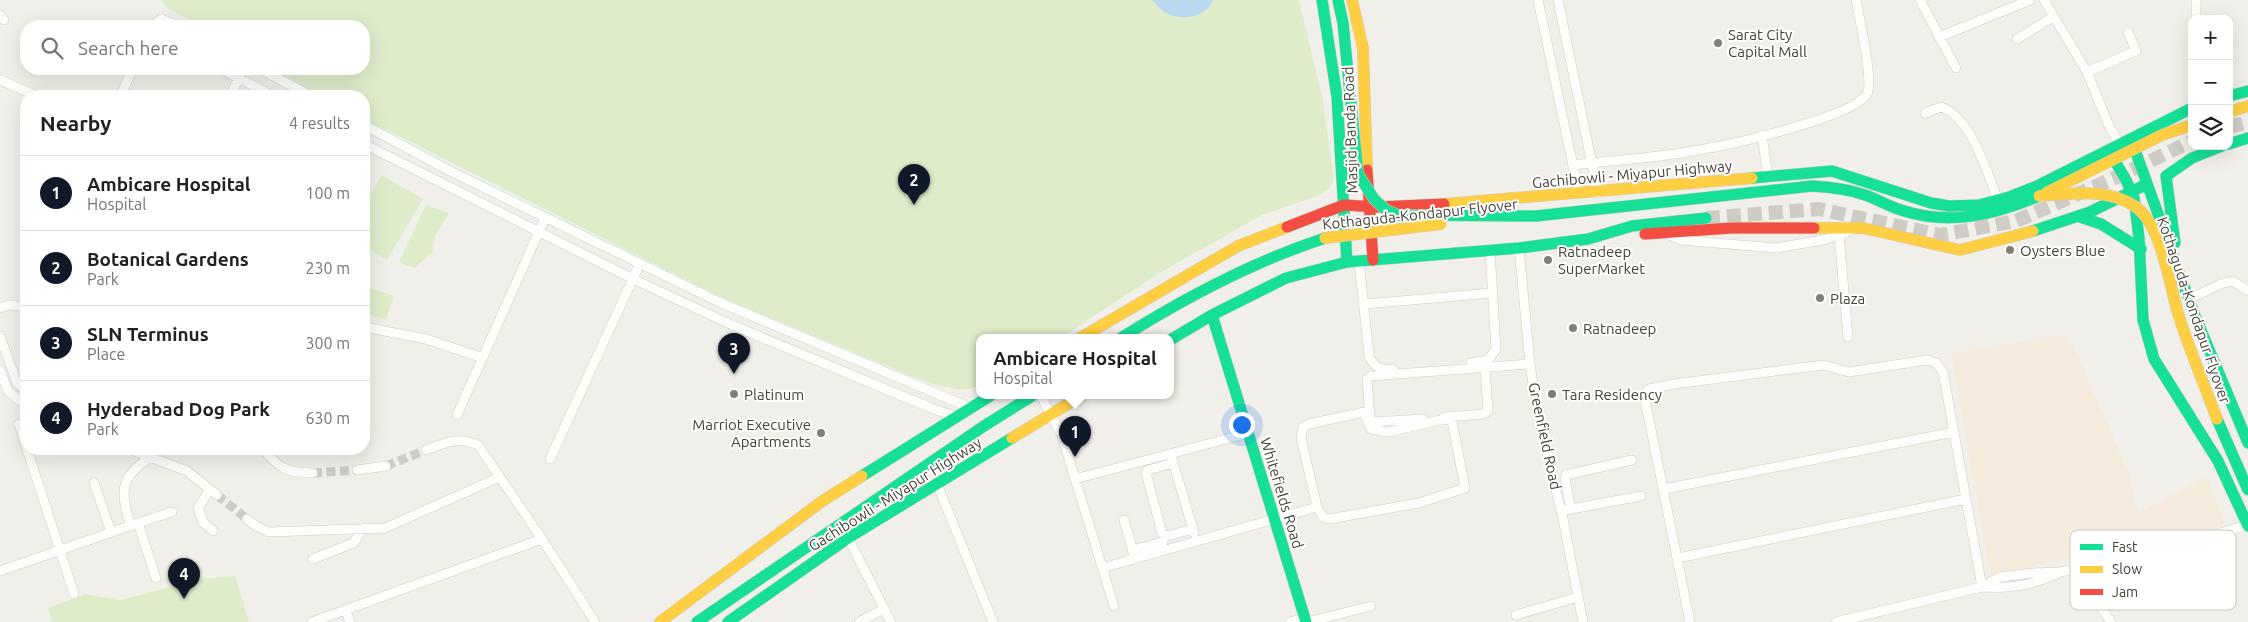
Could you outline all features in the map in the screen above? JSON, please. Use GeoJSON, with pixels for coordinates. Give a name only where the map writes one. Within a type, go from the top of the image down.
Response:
{"type":"FeatureCollection","features":[{"type":"Feature","properties":{"kind":"main road","name":"Masjid Banda Road"},"geometry":{"type":"LineString","coordinates":[[1322,0],[1331,37],[1336,82],[1347,262]]}},
{"type":"Feature","properties":{"kind":"main road","name":"Kothaguda-Kondapur Flyover"},"geometry":{"type":"LineString","coordinates":[[1338,0],[1344,23],[1358,174],[1374,199],[1386,210],[1398,215],[1536,216]]}},
{"type":"Feature","properties":{"kind":"main road","name":"Masjid Banda Road"},"geometry":{"type":"LineString","coordinates":[[1352,0],[1363,48],[1368,206],[1373,260]]}},
{"type":"Feature","properties":{"kind":"main road"},"geometry":{"type":"LineString","coordinates":[[2233,95],[2248,90]]}},
{"type":"Feature","properties":{"kind":"main road"},"geometry":{"type":"LineString","coordinates":[[2233,111],[2248,106]]}},
{"type":"Feature","properties":{"kind":"main road","name":"Gachibowli - Miyapur Highway"},"geometry":{"type":"LineString","coordinates":[[1087,334],[1238,246],[1344,205],[1475,203],[1832,171],[1887,188],[1909,198],[1937,205],[1962,206],[2011,197],[2037,186],[2188,110]]}},
{"type":"Feature","properties":{"kind":"main road","name":"Kothaguda-Kondapur Flyover"},"geometry":{"type":"LineString","coordinates":[[1128,334],[1208,288],[1293,248],[1325,238],[1420,226],[1536,216],[1812,186],[1836,188],[1863,194],[1903,211],[1958,219],[1985,216],[2038,196],[2144,144],[2188,127]]}},
{"type":"Feature","properties":{"kind":"main road"},"geometry":{"type":"LineString","coordinates":[[2233,143],[2248,138]]}},
{"type":"Feature","properties":{"kind":"main road"},"geometry":{"type":"LineString","coordinates":[[2131,139],[2189,299],[2248,443]]}},
{"type":"Feature","properties":{"kind":"main road"},"geometry":{"type":"LineString","coordinates":[[2177,265],[2166,176],[2172,170],[2210,150]]}},
{"type":"Feature","properties":{"kind":"main road"},"geometry":{"type":"LineString","coordinates":[[2109,151],[2131,191],[2138,224],[2141,249],[2142,325],[2146,342],[2154,359],[2218,460],[2248,525]]}},
{"type":"Feature","properties":{"kind":"main road"},"geometry":{"type":"LineString","coordinates":[[1632,226],[1642,234],[1731,228],[1863,228],[1960,250],[2008,239],[2077,216],[2147,184]]}},
{"type":"Feature","properties":{"kind":"main road","name":"Kothaguda-Kondapur Flyover"},"geometry":{"type":"LineString","coordinates":[[2038,196],[2093,194],[2115,197],[2129,202],[2145,216],[2156,239],[2179,318],[2221,431],[2248,490]]}},
{"type":"Feature","properties":{"kind":"main road"},"geometry":{"type":"LineString","coordinates":[[2077,216],[2101,224],[2141,249]]}},
{"type":"Feature","properties":{"kind":"main road"},"geometry":{"type":"LineString","coordinates":[[1174,338],[1212,315],[1286,278],[1347,262],[1520,248],[1588,239],[1632,226],[1706,218]]}},
{"type":"Feature","properties":{"kind":"main road","name":"Whitefields Road"},"geometry":{"type":"LineString","coordinates":[[1212,315],[1306,621]]}},
{"type":"Feature","properties":{"kind":"main road","name":"Gachibowli - Miyapur Highway"},"geometry":{"type":"LineString","coordinates":[[660,622],[821,502],[985,399]]}},
{"type":"Feature","properties":{"kind":"main road"},"geometry":{"type":"LineString","coordinates":[[697,622],[984,426],[1027,399]]}},
{"type":"Feature","properties":{"kind":"main road","name":"Gachibowli - Miyapur Highway"},"geometry":{"type":"LineString","coordinates":[[733,621],[848,538],[1076,399]]}},
{"type":"Feature","properties":{"kind":"street"},"geometry":{"type":"LineString","coordinates":[[1538,0],[1579,194]]}},
{"type":"Feature","properties":{"kind":"street"},"geometry":{"type":"LineString","coordinates":[[1558,0],[1598,193]]}},
{"type":"Feature","properties":{"kind":"street"},"geometry":{"type":"LineString","coordinates":[[1574,164],[1698,151],[1812,122],[1856,105],[1867,93],[1869,79],[1856,0]]}},
{"type":"Feature","properties":{"kind":"street"},"geometry":{"type":"LineString","coordinates":[[1920,0],[1956,68]]}},
{"type":"Feature","properties":{"kind":"street"},"geometry":{"type":"LineString","coordinates":[[1939,37],[2030,0]]}},
{"type":"Feature","properties":{"kind":"street"},"geometry":{"type":"LineString","coordinates":[[2044,0],[2087,72],[2109,126],[2120,145]]}},
{"type":"Feature","properties":{"kind":"street"},"geometry":{"type":"LineString","coordinates":[[2196,0],[2196,15]]}},
{"type":"Feature","properties":{"kind":"street"},"geometry":{"type":"LineString","coordinates":[[2017,39],[2053,17]]}},
{"type":"Feature","properties":{"kind":"street"},"geometry":{"type":"LineString","coordinates":[[2087,72],[2136,51],[2128,32]]}},
{"type":"Feature","properties":{"kind":"street"},"geometry":{"type":"LineString","coordinates":[[123,90],[129,75]]}},
{"type":"Feature","properties":{"kind":"street"},"geometry":{"type":"LineString","coordinates":[[232,75],[261,90]]}},
{"type":"Feature","properties":{"kind":"street"},"geometry":{"type":"LineString","coordinates":[[233,90],[240,75]]}},
{"type":"Feature","properties":{"kind":"street"},"geometry":{"type":"LineString","coordinates":[[271,75],[300,90]]}},
{"type":"Feature","properties":{"kind":"street"},"geometry":{"type":"LineString","coordinates":[[0,80],[22,90]]}},
{"type":"Feature","properties":{"kind":"street"},"geometry":{"type":"LineString","coordinates":[[1925,113],[1941,107],[1956,116],[1972,139],[1998,200]]}},
{"type":"Feature","properties":{"kind":"street"},"geometry":{"type":"LineString","coordinates":[[370,128],[452,172],[724,304],[971,408]]}},
{"type":"Feature","properties":{"kind":"street"},"geometry":{"type":"LineString","coordinates":[[1762,135],[1768,177]]}},
{"type":"Feature","properties":{"kind":"street"},"geometry":{"type":"LineString","coordinates":[[370,147],[633,279],[803,355],[957,417]]}},
{"type":"Feature","properties":{"kind":"street"},"geometry":{"type":"LineString","coordinates":[[457,416],[546,218]]}},
{"type":"Feature","properties":{"kind":"street"},"geometry":{"type":"LineString","coordinates":[[1663,232],[1680,240],[1776,248],[1823,240],[1863,228]]}},
{"type":"Feature","properties":{"kind":"street"},"geometry":{"type":"LineString","coordinates":[[1839,235],[1848,337]]}},
{"type":"Feature","properties":{"kind":"street","name":"Greenfield Road"},"geometry":{"type":"LineString","coordinates":[[1520,248],[1530,364],[1539,416],[1583,622]]}},
{"type":"Feature","properties":{"kind":"street"},"geometry":{"type":"LineString","coordinates":[[1359,261],[1369,356],[1375,366],[1380,368],[1481,362],[1488,360],[1496,349],[1490,251]]}},
{"type":"Feature","properties":{"kind":"street"},"geometry":{"type":"LineString","coordinates":[[550,459],[640,263]]}},
{"type":"Feature","properties":{"kind":"street"},"geometry":{"type":"LineString","coordinates":[[2189,299],[2223,283],[2233,281],[2248,291]]}},
{"type":"Feature","properties":{"kind":"street"},"geometry":{"type":"LineString","coordinates":[[1365,304],[1492,293]]}},
{"type":"Feature","properties":{"kind":"street"},"geometry":{"type":"LineString","coordinates":[[0,308],[10,304],[20,306]]}},
{"type":"Feature","properties":{"kind":"street"},"geometry":{"type":"LineString","coordinates":[[370,328],[426,339],[483,358]]}},
{"type":"Feature","properties":{"kind":"street"},"geometry":{"type":"LineString","coordinates":[[0,336],[17,383],[20,386]]}},
{"type":"Feature","properties":{"kind":"street"},"geometry":{"type":"LineString","coordinates":[[1690,622],[1664,489],[1646,415],[1644,395],[1649,389],[1674,384],[1823,365],[1849,372],[1927,360],[1936,363],[1943,372],[1982,587]]}},
{"type":"Feature","properties":{"kind":"street"},"geometry":{"type":"LineString","coordinates":[[1485,368],[1486,413],[1380,423],[1371,420],[1366,382],[1371,376],[1530,364]]}},
{"type":"Feature","properties":{"kind":"street"},"geometry":{"type":"LineString","coordinates":[[0,370],[8,391],[20,401]]}},
{"type":"Feature","properties":{"kind":"street"},"geometry":{"type":"LineString","coordinates":[[1043,399],[1062,436],[1114,606]]}},
{"type":"Feature","properties":{"kind":"street"},"geometry":{"type":"LineString","coordinates":[[1362,412],[1366,413],[1371,429],[1383,432],[1445,419],[1452,421],[1466,486],[1462,490],[1419,502],[1329,519],[1322,518],[1317,507],[1301,438],[1303,427],[1362,412]]}},
{"type":"Feature","properties":{"kind":"street"},"geometry":{"type":"LineString","coordinates":[[1664,489],[1954,432]]}},
{"type":"Feature","properties":{"kind":"street"},"geometry":{"type":"LineString","coordinates":[[1193,529],[1167,536],[1162,533],[1146,473],[1148,470],[1172,458],[1248,433]]}},
{"type":"Feature","properties":{"kind":"street"},"geometry":{"type":"LineString","coordinates":[[426,450],[449,441],[470,441],[484,452],[595,622]]}},
{"type":"Feature","properties":{"kind":"street"},"geometry":{"type":"LineString","coordinates":[[29,455],[74,594]]}},
{"type":"Feature","properties":{"kind":"street"},"geometry":{"type":"LineString","coordinates":[[149,455],[187,471],[214,492],[198,508],[203,522],[213,531]]}},
{"type":"Feature","properties":{"kind":"street"},"geometry":{"type":"LineString","coordinates":[[269,455],[286,470],[294,473],[313,473]]}},
{"type":"Feature","properties":{"kind":"street"},"geometry":{"type":"LineString","coordinates":[[152,456],[133,469],[125,482],[124,503],[156,578]]}},
{"type":"Feature","properties":{"kind":"street"},"geometry":{"type":"LineString","coordinates":[[1076,479],[1140,462],[1172,458]]}},
{"type":"Feature","properties":{"kind":"street"},"geometry":{"type":"LineString","coordinates":[[1172,458],[1196,541]]}},
{"type":"Feature","properties":{"kind":"street"},"geometry":{"type":"LineString","coordinates":[[1571,505],[1564,480],[1568,474],[1632,460]]}},
{"type":"Feature","properties":{"kind":"street"},"geometry":{"type":"LineString","coordinates":[[1140,462],[1164,546]]}},
{"type":"Feature","properties":{"kind":"street"},"geometry":{"type":"LineString","coordinates":[[357,470],[386,466]]}},
{"type":"Feature","properties":{"kind":"street"},"geometry":{"type":"LineString","coordinates":[[247,519],[269,532],[385,528],[500,477]]}},
{"type":"Feature","properties":{"kind":"street"},"geometry":{"type":"LineString","coordinates":[[94,483],[111,532]]}},
{"type":"Feature","properties":{"kind":"street"},"geometry":{"type":"LineString","coordinates":[[937,484],[993,622]]}},
{"type":"Feature","properties":{"kind":"street"},"geometry":{"type":"LineString","coordinates":[[1560,508],[1641,496]]}},
{"type":"Feature","properties":{"kind":"street"},"geometry":{"type":"LineString","coordinates":[[1678,558],[1966,499]]}},
{"type":"Feature","properties":{"kind":"street"},"geometry":{"type":"LineString","coordinates":[[1102,568],[1136,554],[1164,546],[1196,541],[1317,507]]}},
{"type":"Feature","properties":{"kind":"street"},"geometry":{"type":"LineString","coordinates":[[0,571],[172,512]]}},
{"type":"Feature","properties":{"kind":"street"},"geometry":{"type":"LineString","coordinates":[[1124,520],[1136,554]]}},
{"type":"Feature","properties":{"kind":"street"},"geometry":{"type":"LineString","coordinates":[[2231,530],[2248,525]]}},
{"type":"Feature","properties":{"kind":"street"},"geometry":{"type":"LineString","coordinates":[[313,560],[353,543],[364,528]]}},
{"type":"Feature","properties":{"kind":"street"},"geometry":{"type":"LineString","coordinates":[[848,538],[891,622]]}},
{"type":"Feature","properties":{"kind":"street"},"geometry":{"type":"LineString","coordinates":[[312,622],[542,539]]}},
{"type":"Feature","properties":{"kind":"street"},"geometry":{"type":"LineString","coordinates":[[1836,622],[1982,587],[2000,577],[2070,570]]}},
{"type":"Feature","properties":{"kind":"street"},"geometry":{"type":"LineString","coordinates":[[1516,615],[1578,597]]}},
{"type":"Feature","properties":{"kind":"street"},"geometry":{"type":"LineString","coordinates":[[1290,622],[1306,621],[1372,606]]}},
{"type":"Feature","properties":{"kind":"street"},"geometry":{"type":"LineString","coordinates":[[859,622],[884,609]]}},
{"type":"Feature","properties":{"kind":"street"},"geometry":{"type":"LineString","coordinates":[[2103,610],[2111,622]]}},
{"type":"Feature","properties":{"kind":"street"},"geometry":{"type":"LineString","coordinates":[[346,611],[350,622]]}},
{"type":"Feature","properties":{"kind":"shaded area"},"geometry":{"type":"Polygon","coordinates":[[[2060,334],[2071,340],[2129,474],[2136,508],[2140,512],[2207,477],[2225,526],[2206,530],[2070,530],[2070,558],[1990,575],[1951,354],[2060,334]]]}},
{"type":"Feature","properties":{"kind":"green space"},"geometry":{"type":"Polygon","coordinates":[[[161,0],[1299,0],[1322,96],[1334,181],[1328,190],[1320,195],[1262,215],[1163,271],[1066,334],[976,334],[976,387],[964,390],[928,383],[725,299],[370,122],[370,90],[311,90],[284,75],[370,75],[370,20],[190,20],[165,6],[161,0]]]}},
{"type":"Feature","properties":{"kind":"green space"},"geometry":{"type":"Polygon","coordinates":[[[382,175],[423,199],[387,260],[370,250],[370,196],[382,175]]]}},
{"type":"Feature","properties":{"kind":"green space"},"geometry":{"type":"Polygon","coordinates":[[[426,205],[449,213],[435,236],[432,253],[414,268],[399,262],[426,205]]]}},
{"type":"Feature","properties":{"kind":"green space"},"geometry":{"type":"Polygon","coordinates":[[[370,288],[394,296],[386,320],[370,315],[370,288]]]}},
{"type":"Feature","properties":{"kind":"green space"},"geometry":{"type":"Polygon","coordinates":[[[235,576],[249,622],[52,622],[48,608],[85,594],[121,600],[201,579],[235,576]]]}},
{"type":"Feature","properties":{"kind":"water"},"geometry":{"type":"Polygon","coordinates":[[[1152,0],[1213,0],[1205,11],[1199,14],[1178,17],[1164,12],[1152,0]]]}},
{"type":"Feature","properties":{"kind":"tunnel"},"geometry":{"type":"LineString","coordinates":[[2233,126],[2248,122]]}},
{"type":"Feature","properties":{"kind":"tunnel"},"geometry":{"type":"LineString","coordinates":[[1706,218],[1819,209],[1940,235],[2016,221],[2119,176],[2188,143]]}},
{"type":"Feature","properties":{"kind":"tunnel"},"geometry":{"type":"LineString","coordinates":[[386,466],[426,450]]}},
{"type":"Feature","properties":{"kind":"tunnel"},"geometry":{"type":"LineString","coordinates":[[313,473],[357,470]]}},
{"type":"Feature","properties":{"kind":"tunnel"},"geometry":{"type":"LineString","coordinates":[[217,495],[247,519]]}},
{"type":"Feature","properties":{"kind":"traffic: fast"},"geometry":{"type":"LineString","coordinates":[[1322,0],[1337,97],[1347,262]]}},
{"type":"Feature","properties":{"kind":"traffic: fast"},"geometry":{"type":"LineString","coordinates":[[1338,0],[1343,23],[1358,174],[1374,199],[1386,210],[1398,215],[1536,216]]}},
{"type":"Feature","properties":{"kind":"traffic: fast"},"geometry":{"type":"LineString","coordinates":[[2233,95],[2248,91]]}},
{"type":"Feature","properties":{"kind":"traffic: fast"},"geometry":{"type":"LineString","coordinates":[[1752,178],[1832,171],[1931,203],[1949,206],[1979,205],[2009,197],[2037,186],[2188,110]]}},
{"type":"Feature","properties":{"kind":"traffic: fast"},"geometry":{"type":"LineString","coordinates":[[2233,143],[2248,138]]}},
{"type":"Feature","properties":{"kind":"traffic: fast"},"geometry":{"type":"LineString","coordinates":[[2131,139],[2193,311],[2248,443]]}},
{"type":"Feature","properties":{"kind":"traffic: fast"},"geometry":{"type":"LineString","coordinates":[[2175,243],[2166,176],[2192,158],[2212,150]]}},
{"type":"Feature","properties":{"kind":"traffic: fast"},"geometry":{"type":"LineString","coordinates":[[2109,151],[2134,198],[2139,238],[2143,320],[2154,359],[2218,461],[2248,526]]}},
{"type":"Feature","properties":{"kind":"traffic: fast"},"geometry":{"type":"LineString","coordinates":[[2033,231],[2090,212],[2147,184]]}},
{"type":"Feature","properties":{"kind":"traffic: fast"},"geometry":{"type":"LineString","coordinates":[[1536,216],[1812,186],[1852,191],[1892,207],[1919,215],[1954,218],[1988,213],[2039,196]]}},
{"type":"Feature","properties":{"kind":"traffic: fast"},"geometry":{"type":"LineString","coordinates":[[2077,216],[2101,224],[2141,249]]}},
{"type":"Feature","properties":{"kind":"traffic: fast"},"geometry":{"type":"LineString","coordinates":[[1174,338],[1212,315],[1286,278],[1347,262],[1519,248],[1588,239],[1632,226],[1706,218]]}},
{"type":"Feature","properties":{"kind":"traffic: fast"},"geometry":{"type":"LineString","coordinates":[[1128,334],[1170,308],[1246,269],[1325,238]]}},
{"type":"Feature","properties":{"kind":"traffic: fast"},"geometry":{"type":"LineString","coordinates":[[1212,315],[1306,622]]}},
{"type":"Feature","properties":{"kind":"traffic: fast"},"geometry":{"type":"LineString","coordinates":[[862,476],[985,399]]}},
{"type":"Feature","properties":{"kind":"traffic: fast"},"geometry":{"type":"LineString","coordinates":[[697,622],[984,426],[1027,399]]}},
{"type":"Feature","properties":{"kind":"traffic: fast"},"geometry":{"type":"LineString","coordinates":[[2217,419],[2248,490]]}},
{"type":"Feature","properties":{"kind":"traffic: fast"},"geometry":{"type":"LineString","coordinates":[[728,622],[848,538],[1012,438]]}},
{"type":"Feature","properties":{"kind":"traffic: slow"},"geometry":{"type":"LineString","coordinates":[[1352,0],[1363,48],[1367,170]]}},
{"type":"Feature","properties":{"kind":"traffic: slow"},"geometry":{"type":"LineString","coordinates":[[2233,111],[2248,106]]}},
{"type":"Feature","properties":{"kind":"traffic: slow"},"geometry":{"type":"LineString","coordinates":[[2046,193],[2162,135],[2188,126]]}},
{"type":"Feature","properties":{"kind":"traffic: slow"},"geometry":{"type":"LineString","coordinates":[[1444,204],[1752,178]]}},
{"type":"Feature","properties":{"kind":"traffic: slow"},"geometry":{"type":"LineString","coordinates":[[2039,196],[2076,193],[2101,194],[2125,201],[2136,207],[2145,216],[2159,244],[2181,323],[2217,419]]}},
{"type":"Feature","properties":{"kind":"traffic: slow"},"geometry":{"type":"LineString","coordinates":[[1325,238],[1441,224]]}},
{"type":"Feature","properties":{"kind":"traffic: slow"},"geometry":{"type":"LineString","coordinates":[[1087,334],[1238,246],[1287,227]]}},
{"type":"Feature","properties":{"kind":"traffic: slow"},"geometry":{"type":"LineString","coordinates":[[1814,228],[1863,228],[1960,250],[2033,231]]}},
{"type":"Feature","properties":{"kind":"traffic: slow"},"geometry":{"type":"LineString","coordinates":[[1012,438],[1076,399]]}},
{"type":"Feature","properties":{"kind":"traffic: slow"},"geometry":{"type":"LineString","coordinates":[[660,622],[821,502],[862,476]]}},
{"type":"Feature","properties":{"kind":"traffic: jam"},"geometry":{"type":"LineString","coordinates":[[1367,170],[1373,260]]}},
{"type":"Feature","properties":{"kind":"traffic: jam"},"geometry":{"type":"LineString","coordinates":[[1287,227],[1344,205],[1377,207],[1444,204]]}},
{"type":"Feature","properties":{"kind":"traffic: jam"},"geometry":{"type":"LineString","coordinates":[[1645,234],[1731,228],[1814,228]]}},
{"type":"Feature","properties":{"kind":"place","name":"Sarat City Capital Mall"},"geometry":{"type":"Point","coordinates":[1718,43]}},
{"type":"Feature","properties":{"kind":"place","name":"Botanical Gardens"},"geometry":{"type":"Point","coordinates":[914,205]}},
{"type":"Feature","properties":{"kind":"place","name":"Oysters Blue"},"geometry":{"type":"Point","coordinates":[2010,250]}},
{"type":"Feature","properties":{"kind":"place","name":"Ratnadeep SuperMarket"},"geometry":{"type":"Point","coordinates":[1548,260]}},
{"type":"Feature","properties":{"kind":"place","name":"Plaza"},"geometry":{"type":"Point","coordinates":[1820,298]}},
{"type":"Feature","properties":{"kind":"place","name":"Ratnadeep"},"geometry":{"type":"Point","coordinates":[1573,328]}},
{"type":"Feature","properties":{"kind":"place","name":"SLN Terminus"},"geometry":{"type":"Point","coordinates":[734,374]}},
{"type":"Feature","properties":{"kind":"place","name":"Platinum"},"geometry":{"type":"Point","coordinates":[734,394]}},
{"type":"Feature","properties":{"kind":"place","name":"Tara Residency"},"geometry":{"type":"Point","coordinates":[1552,394]}},
{"type":"Feature","properties":{"kind":"place","name":"Marriot Executive Apartments"},"geometry":{"type":"Point","coordinates":[821,433]}},
{"type":"Feature","properties":{"kind":"place","name":"Ambicare Hospital"},"geometry":{"type":"Point","coordinates":[1075,457]}},
{"type":"Feature","properties":{"kind":"place","name":"Hyderabad Dog Park"},"geometry":{"type":"Point","coordinates":[184,599]}}]}
